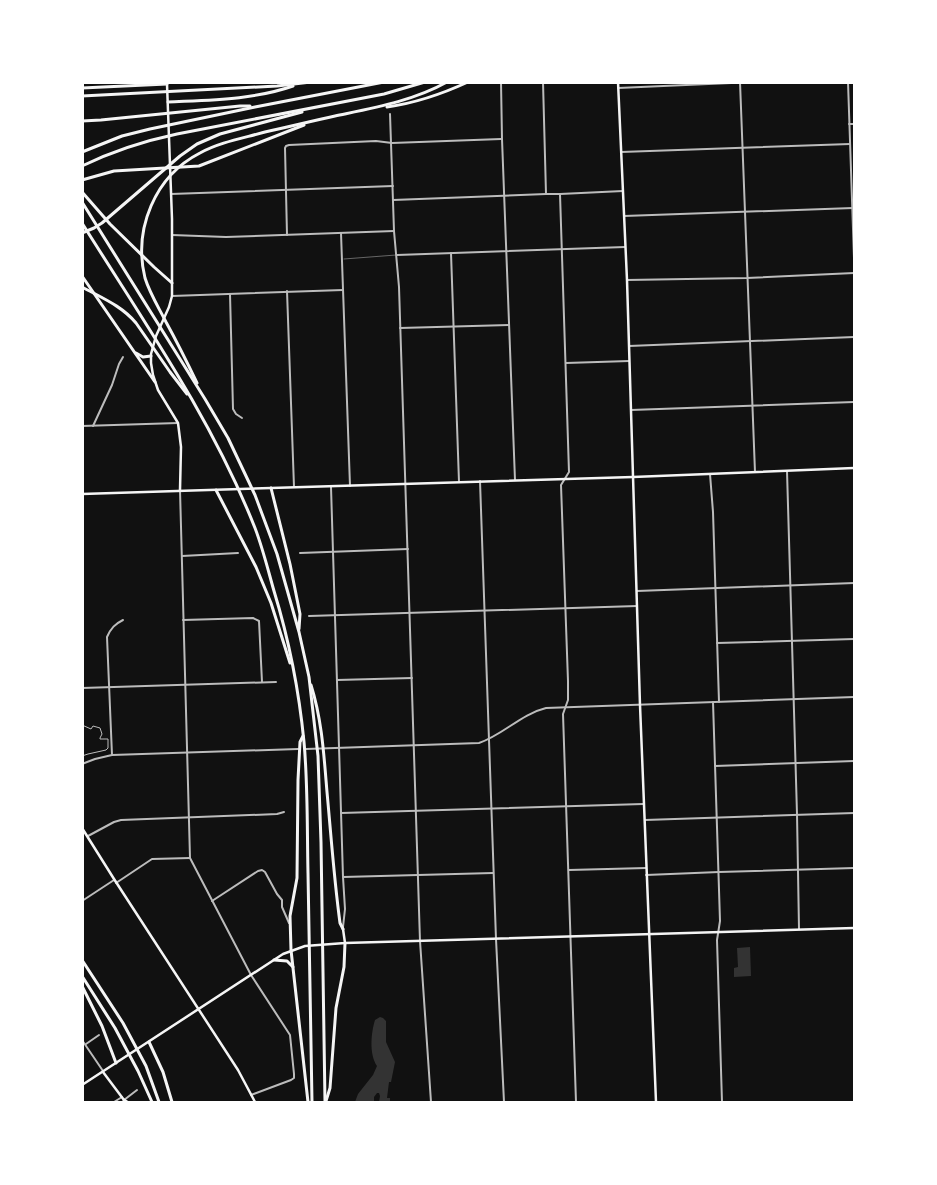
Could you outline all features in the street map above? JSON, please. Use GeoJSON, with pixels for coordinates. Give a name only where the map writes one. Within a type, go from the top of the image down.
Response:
{"type":"FeatureCollection","features":[{"type":"Feature","properties":{"kind":"highway"},"geometry":{"type":"LineString","coordinates":[[82,95],[231,89],[311,82]]}},
{"type":"Feature","properties":{"kind":"highway"},"geometry":{"type":"LineString","coordinates":[[82,152],[136,132],[384,82]]}},
{"type":"Feature","properties":{"kind":"highway"},"geometry":{"type":"LineString","coordinates":[[82,166],[123,148],[149,140],[384,94],[425,82]]}},
{"type":"Feature","properties":{"kind":"highway"},"geometry":{"type":"LineString","coordinates":[[343,929],[340,923],[334,876],[323,741],[317,705],[277,554],[254,495],[228,438],[153,298],[143,265],[143,236],[148,214],[155,197],[168,178],[180,166],[199,153],[226,143],[409,99],[433,90],[447,82]]}},
{"type":"Feature","properties":{"kind":"highway"},"geometry":{"type":"LineString","coordinates":[[364,110],[423,100],[468,82]]}},
{"type":"Feature","properties":{"kind":"highway"},"geometry":{"type":"LineString","coordinates":[[82,88],[167,83]]}},
{"type":"Feature","properties":{"kind":"highway"},"geometry":{"type":"LineString","coordinates":[[168,102],[222,99],[260,94],[282,90],[298,84]]}},
{"type":"Feature","properties":{"kind":"highway"},"geometry":{"type":"LineString","coordinates":[[82,121],[240,106],[255,107]]}},
{"type":"Feature","properties":{"kind":"highway"},"geometry":{"type":"LineString","coordinates":[[82,233],[102,222],[180,156],[203,140],[319,106]]}},
{"type":"Feature","properties":{"kind":"highway"},"geometry":{"type":"LineString","coordinates":[[82,180],[114,171],[192,167],[207,164],[281,133],[318,120]]}},
{"type":"Feature","properties":{"kind":"highway"},"geometry":{"type":"LineString","coordinates":[[82,192],[110,224],[172,283]]}},
{"type":"Feature","properties":{"kind":"highway"},"geometry":{"type":"LineString","coordinates":[[82,202],[206,399]]}},
{"type":"Feature","properties":{"kind":"highway"},"geometry":{"type":"LineString","coordinates":[[82,223],[211,433],[243,500],[265,556],[282,618],[296,680],[303,736],[312,1102]]}},
{"type":"Feature","properties":{"kind":"highway"},"geometry":{"type":"LineString","coordinates":[[84,278],[155,382]]}},
{"type":"Feature","properties":{"kind":"highway"},"geometry":{"type":"LineString","coordinates":[[82,287],[130,316],[196,406]]}},
{"type":"Feature","properties":{"kind":"highway"},"geometry":{"type":"LineString","coordinates":[[134,351],[143,357],[151,355]]}},
{"type":"Feature","properties":{"kind":"highway"},"geometry":{"type":"LineString","coordinates":[[270,488],[290,564],[300,614],[299,632]]}},
{"type":"Feature","properties":{"kind":"highway"},"geometry":{"type":"LineString","coordinates":[[216,490],[256,567],[296,680]]}},
{"type":"Feature","properties":{"kind":"highway"},"geometry":{"type":"LineString","coordinates":[[309,677],[318,756],[325,1102]]}},
{"type":"Feature","properties":{"kind":"highway"},"geometry":{"type":"LineString","coordinates":[[302,756],[298,780],[297,878],[291,908],[291,950],[308,1102]]}},
{"type":"Feature","properties":{"kind":"highway"},"geometry":{"type":"LineString","coordinates":[[325,1102],[330,1088],[334,1023],[344,967],[345,943]]}},
{"type":"Feature","properties":{"kind":"highway"},"geometry":{"type":"LineString","coordinates":[[82,960],[122,1023],[146,1066],[159,1102]]}},
{"type":"Feature","properties":{"kind":"highway"},"geometry":{"type":"LineString","coordinates":[[274,960],[289,962],[294,967]]}},
{"type":"Feature","properties":{"kind":"highway"},"geometry":{"type":"LineString","coordinates":[[82,976],[115,1028],[152,1102]]}},
{"type":"Feature","properties":{"kind":"highway"},"geometry":{"type":"LineString","coordinates":[[82,986],[102,1026],[116,1063]]}},
{"type":"Feature","properties":{"kind":"highway"},"geometry":{"type":"LineString","coordinates":[[147,1043],[163,1072],[172,1102]]}},
{"type":"Feature","properties":{"kind":"main road"},"geometry":{"type":"LineString","coordinates":[[618,82],[627,280],[646,876],[656,1102]]}},
{"type":"Feature","properties":{"kind":"main road"},"geometry":{"type":"LineString","coordinates":[[167,83],[172,296],[167,313],[156,336],[151,355],[155,382],[161,396],[178,423],[181,447],[180,490]]}},
{"type":"Feature","properties":{"kind":"main road"},"geometry":{"type":"LineString","coordinates":[[82,494],[633,477],[854,468]]}},
{"type":"Feature","properties":{"kind":"main road"},"geometry":{"type":"LineString","coordinates":[[82,828],[242,1077],[255,1102]]}},
{"type":"Feature","properties":{"kind":"main road"},"geometry":{"type":"LineString","coordinates":[[82,1085],[274,960],[291,950],[305,946],[496,938],[854,928]]}},
{"type":"Feature","properties":{"kind":"main road"},"geometry":{"type":"LineString","coordinates":[[343,929],[345,943]]}},
{"type":"Feature","properties":{"kind":"main road"},"geometry":{"type":"LineString","coordinates":[[103,1072],[124,1100]]}},
{"type":"Feature","properties":{"kind":"street"},"geometry":{"type":"LineString","coordinates":[[501,82],[515,480]]}},
{"type":"Feature","properties":{"kind":"street"},"geometry":{"type":"LineString","coordinates":[[542,82],[546,194]]}},
{"type":"Feature","properties":{"kind":"street"},"geometry":{"type":"LineString","coordinates":[[618,88],[754,82]]}},
{"type":"Feature","properties":{"kind":"street"},"geometry":{"type":"LineString","coordinates":[[848,82],[853,182],[854,258]]}},
{"type":"Feature","properties":{"kind":"street"},"geometry":{"type":"LineString","coordinates":[[740,83],[755,472]]}},
{"type":"Feature","properties":{"kind":"street"},"geometry":{"type":"LineString","coordinates":[[390,114],[406,484],[420,941],[431,1102]]}},
{"type":"Feature","properties":{"kind":"street"},"geometry":{"type":"LineString","coordinates":[[849,124],[854,124]]}},
{"type":"Feature","properties":{"kind":"street"},"geometry":{"type":"LineString","coordinates":[[287,235],[286,146],[376,141],[502,139]]}},
{"type":"Feature","properties":{"kind":"street"},"geometry":{"type":"LineString","coordinates":[[621,152],[850,144]]}},
{"type":"Feature","properties":{"kind":"street"},"geometry":{"type":"LineString","coordinates":[[171,194],[393,186]]}},
{"type":"Feature","properties":{"kind":"street"},"geometry":{"type":"LineString","coordinates":[[393,200],[623,191]]}},
{"type":"Feature","properties":{"kind":"street"},"geometry":{"type":"LineString","coordinates":[[560,194],[569,472],[561,485],[568,700],[564,714],[576,1102]]}},
{"type":"Feature","properties":{"kind":"street"},"geometry":{"type":"LineString","coordinates":[[624,216],[853,208]]}},
{"type":"Feature","properties":{"kind":"street"},"geometry":{"type":"LineString","coordinates":[[172,235],[226,237],[394,231]]}},
{"type":"Feature","properties":{"kind":"street"},"geometry":{"type":"LineString","coordinates":[[341,233],[350,486]]}},
{"type":"Feature","properties":{"kind":"street"},"geometry":{"type":"LineString","coordinates":[[397,255],[625,247]]}},
{"type":"Feature","properties":{"kind":"street"},"geometry":{"type":"LineString","coordinates":[[451,254],[459,482]]}},
{"type":"Feature","properties":{"kind":"street"},"geometry":{"type":"LineString","coordinates":[[627,280],[747,278],[854,273]]}},
{"type":"Feature","properties":{"kind":"street"},"geometry":{"type":"LineString","coordinates":[[172,296],[343,290]]}},
{"type":"Feature","properties":{"kind":"street"},"geometry":{"type":"LineString","coordinates":[[287,291],[294,487]]}},
{"type":"Feature","properties":{"kind":"street"},"geometry":{"type":"LineString","coordinates":[[230,293],[233,409],[242,418]]}},
{"type":"Feature","properties":{"kind":"street"},"geometry":{"type":"LineString","coordinates":[[400,328],[509,324]]}},
{"type":"Feature","properties":{"kind":"street"},"geometry":{"type":"LineString","coordinates":[[629,346],[854,337]]}},
{"type":"Feature","properties":{"kind":"street"},"geometry":{"type":"LineString","coordinates":[[93,426],[123,357]]}},
{"type":"Feature","properties":{"kind":"street"},"geometry":{"type":"LineString","coordinates":[[566,362],[629,361]]}},
{"type":"Feature","properties":{"kind":"street"},"geometry":{"type":"LineString","coordinates":[[631,410],[854,402]]}},
{"type":"Feature","properties":{"kind":"street"},"geometry":{"type":"LineString","coordinates":[[82,426],[178,423]]}},
{"type":"Feature","properties":{"kind":"street"},"geometry":{"type":"LineString","coordinates":[[787,471],[799,929]]}},
{"type":"Feature","properties":{"kind":"street"},"geometry":{"type":"LineString","coordinates":[[710,474],[719,702]]}},
{"type":"Feature","properties":{"kind":"street"},"geometry":{"type":"LineString","coordinates":[[480,482],[496,938],[504,1102]]}},
{"type":"Feature","properties":{"kind":"street"},"geometry":{"type":"LineString","coordinates":[[331,486],[345,909],[343,929]]}},
{"type":"Feature","properties":{"kind":"street"},"geometry":{"type":"LineString","coordinates":[[180,490],[190,858],[251,975],[290,1035],[294,1069],[294,1078],[251,1094]]}},
{"type":"Feature","properties":{"kind":"street"},"geometry":{"type":"LineString","coordinates":[[300,553],[408,549]]}},
{"type":"Feature","properties":{"kind":"street"},"geometry":{"type":"LineString","coordinates":[[182,556],[238,553]]}},
{"type":"Feature","properties":{"kind":"street"},"geometry":{"type":"LineString","coordinates":[[637,591],[854,583]]}},
{"type":"Feature","properties":{"kind":"street"},"geometry":{"type":"LineString","coordinates":[[309,616],[637,606]]}},
{"type":"Feature","properties":{"kind":"street"},"geometry":{"type":"LineString","coordinates":[[183,620],[257,619],[259,621],[262,683]]}},
{"type":"Feature","properties":{"kind":"street"},"geometry":{"type":"LineString","coordinates":[[112,755],[107,637],[114,625],[123,620]]}},
{"type":"Feature","properties":{"kind":"street"},"geometry":{"type":"LineString","coordinates":[[717,643],[854,639]]}},
{"type":"Feature","properties":{"kind":"street"},"geometry":{"type":"LineString","coordinates":[[337,680],[412,678]]}},
{"type":"Feature","properties":{"kind":"street"},"geometry":{"type":"LineString","coordinates":[[82,688],[276,682]]}},
{"type":"Feature","properties":{"kind":"street"},"geometry":{"type":"LineString","coordinates":[[82,764],[112,755],[479,743],[489,740],[533,712],[546,708],[854,697]]}},
{"type":"Feature","properties":{"kind":"street"},"geometry":{"type":"LineString","coordinates":[[713,702],[720,922],[716,940],[722,1102]]}},
{"type":"Feature","properties":{"kind":"street"},"geometry":{"type":"LineString","coordinates":[[82,724],[91,729],[93,726],[99,727],[102,732],[100,739],[108,739],[108,748],[82,756]]}},
{"type":"Feature","properties":{"kind":"street"},"geometry":{"type":"LineString","coordinates":[[715,766],[854,761]]}},
{"type":"Feature","properties":{"kind":"street"},"geometry":{"type":"LineString","coordinates":[[341,813],[644,804]]}},
{"type":"Feature","properties":{"kind":"street"},"geometry":{"type":"LineString","coordinates":[[88,836],[121,820],[277,814],[284,812]]}},
{"type":"Feature","properties":{"kind":"street"},"geometry":{"type":"LineString","coordinates":[[645,820],[854,813]]}},
{"type":"Feature","properties":{"kind":"street"},"geometry":{"type":"LineString","coordinates":[[116,883],[152,859],[190,858]]}},
{"type":"Feature","properties":{"kind":"street"},"geometry":{"type":"LineString","coordinates":[[569,870],[646,868]]}},
{"type":"Feature","properties":{"kind":"street"},"geometry":{"type":"LineString","coordinates":[[646,876],[854,868]]}},
{"type":"Feature","properties":{"kind":"street"},"geometry":{"type":"LineString","coordinates":[[212,900],[258,870],[262,870],[282,900],[282,907],[291,926]]}},
{"type":"Feature","properties":{"kind":"street"},"geometry":{"type":"LineString","coordinates":[[343,877],[494,873]]}},
{"type":"Feature","properties":{"kind":"street"},"geometry":{"type":"LineString","coordinates":[[82,901],[114,879]]}},
{"type":"Feature","properties":{"kind":"street"},"geometry":{"type":"LineString","coordinates":[[86,1044],[99,1035]]}},
{"type":"Feature","properties":{"kind":"street"},"geometry":{"type":"LineString","coordinates":[[82,1040],[103,1072]]}},
{"type":"Feature","properties":{"kind":"street"},"geometry":{"type":"LineString","coordinates":[[114,1102],[124,1100],[137,1090]]}},
{"type":"Feature","properties":{"kind":"lane"},"geometry":{"type":"LineString","coordinates":[[342,259],[397,255]]}},
{"type":"Feature","properties":{"kind":"shaded area"},"geometry":{"type":"Polygon","coordinates":[[[750,947],[751,976],[734,977],[734,968],[738,967],[737,948],[750,947]]]}},
{"type":"Feature","properties":{"kind":"shaded area"},"geometry":{"type":"Polygon","coordinates":[[[380,1017],[386,1021],[386,1042],[395,1062],[391,1082],[389,1082],[387,1098],[390,1098],[390,1102],[379,1102],[380,1096],[377,1093],[374,1097],[376,1102],[355,1102],[358,1094],[373,1075],[377,1066],[372,1050],[372,1031],[375,1020],[380,1017]]]}}]}
